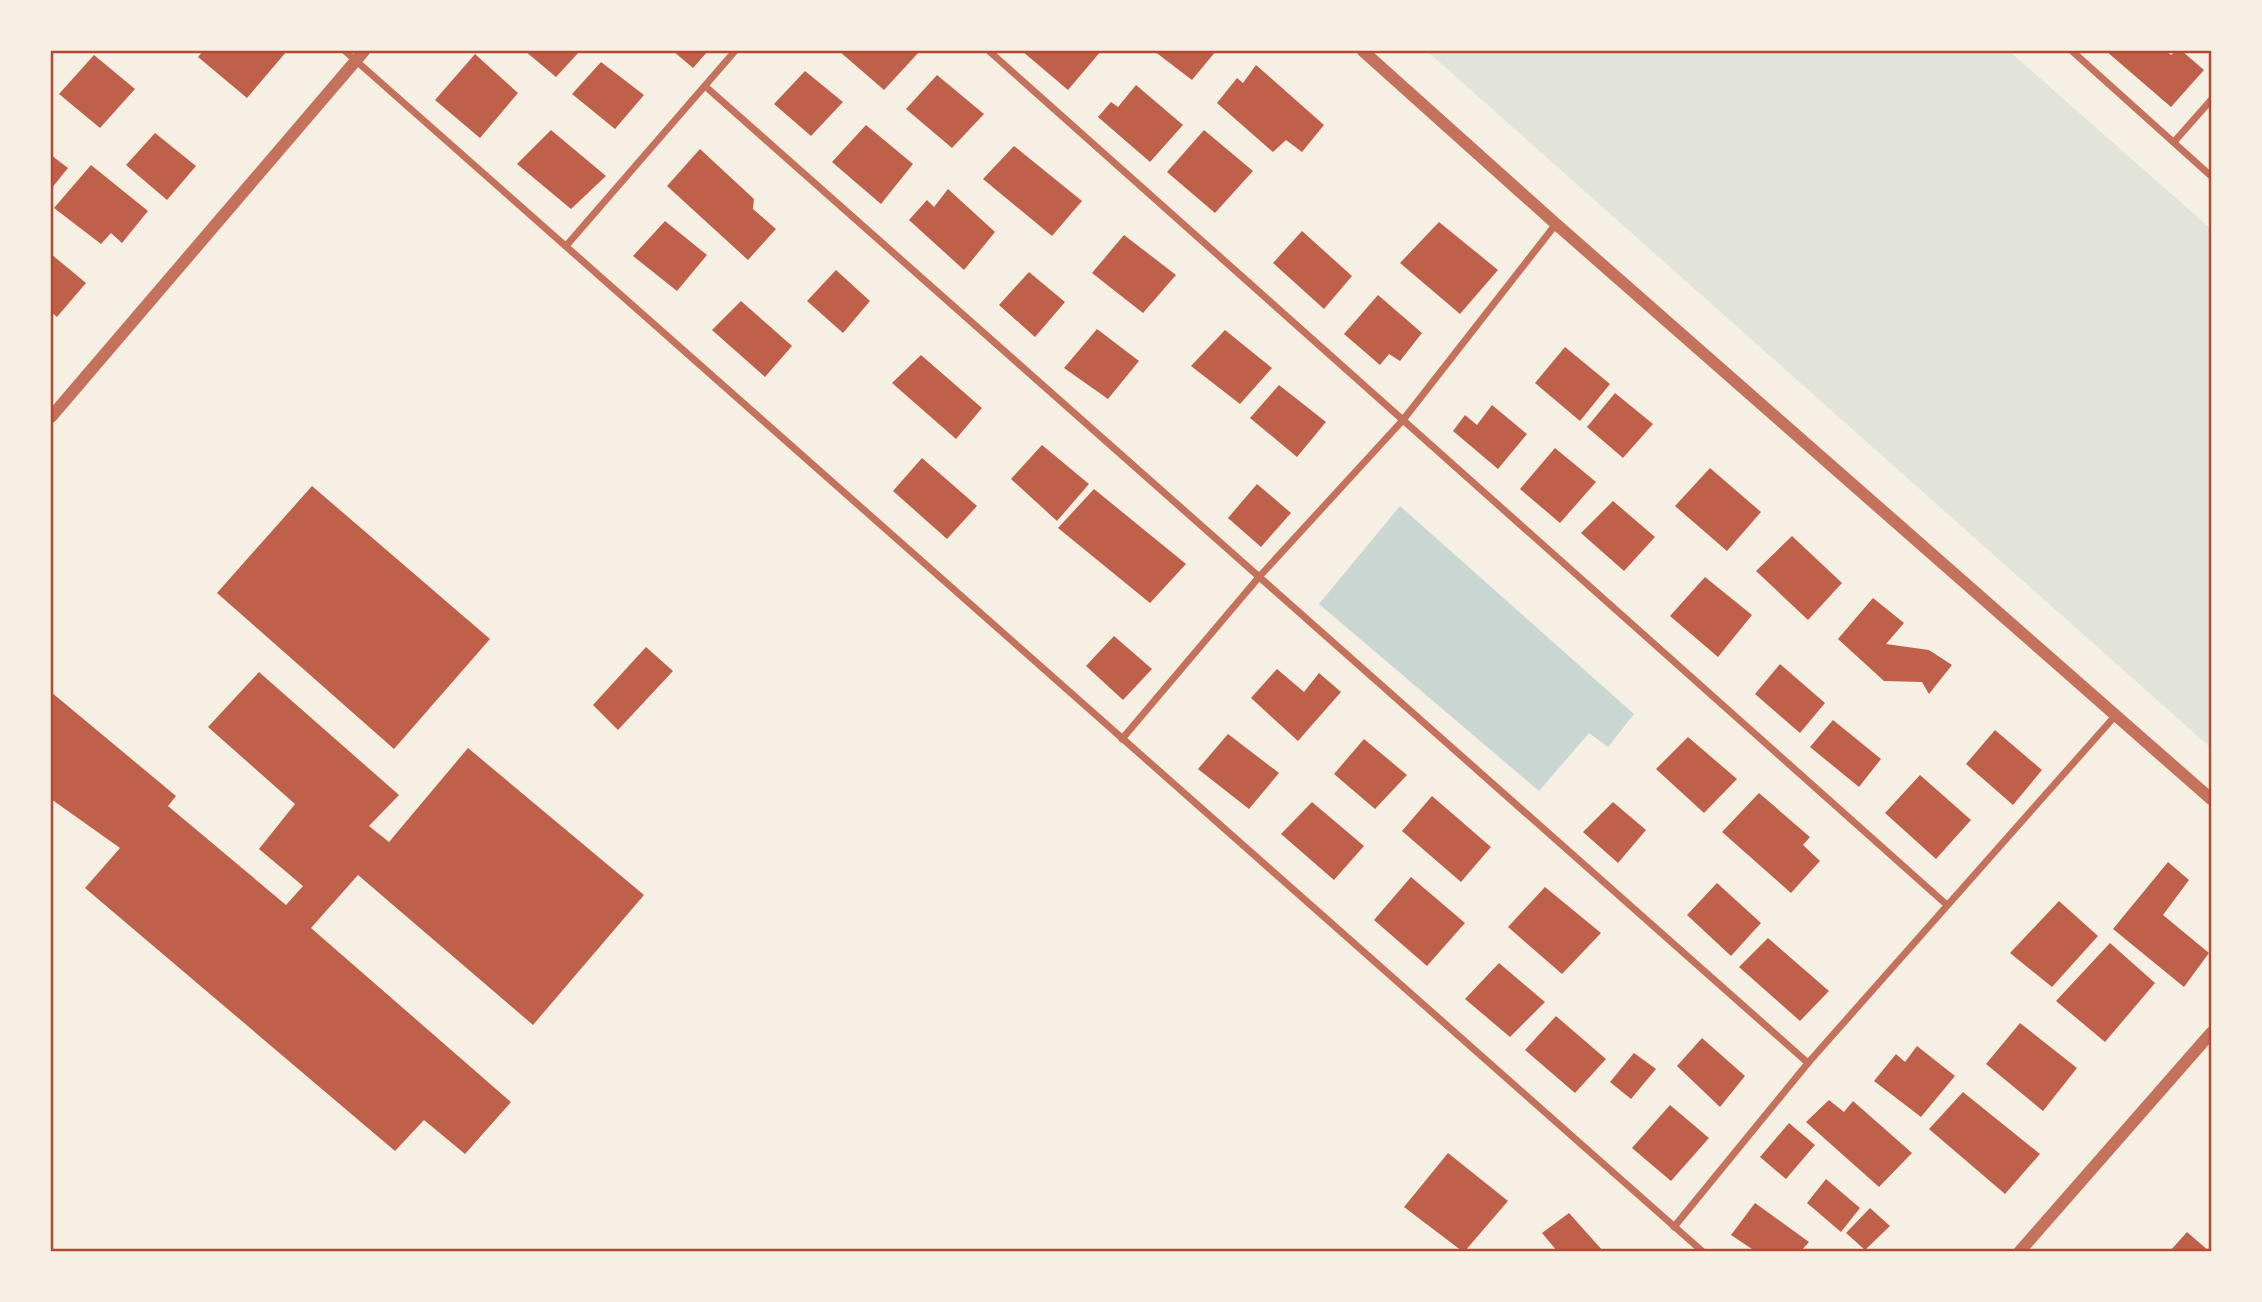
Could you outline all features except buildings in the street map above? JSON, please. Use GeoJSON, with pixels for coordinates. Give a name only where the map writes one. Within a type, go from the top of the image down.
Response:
{"type":"FeatureCollection","features":[{"type":"Feature","properties":{"kind":"street"},"geometry":{"type":"LineString","coordinates":[[345,51],[360,55],[566,246],[1702,1251]]}},
{"type":"Feature","properties":{"kind":"street"},"geometry":{"type":"LineString","coordinates":[[566,246],[736,51]]}},
{"type":"Feature","properties":{"kind":"street"},"geometry":{"type":"LineString","coordinates":[[989,51],[1947,905]]}},
{"type":"Feature","properties":{"kind":"street"},"geometry":{"type":"LineString","coordinates":[[1363,51],[1556,225],[2211,799]]}},
{"type":"Feature","properties":{"kind":"street"},"geometry":{"type":"LineString","coordinates":[[2072,51],[2211,176]]}},
{"type":"Feature","properties":{"kind":"street"},"geometry":{"type":"LineString","coordinates":[[51,417],[360,55]]}},
{"type":"Feature","properties":{"kind":"street"},"geometry":{"type":"LineString","coordinates":[[705,86],[1808,1063]]}},
{"type":"Feature","properties":{"kind":"street"},"geometry":{"type":"LineString","coordinates":[[2174,142],[2211,100]]}},
{"type":"Feature","properties":{"kind":"street"},"geometry":{"type":"LineString","coordinates":[[1122,739],[1259,577],[1403,420],[1556,225]]}},
{"type":"Feature","properties":{"kind":"street"},"geometry":{"type":"LineString","coordinates":[[1674,1227],[1808,1063],[2115,716]]}},
{"type":"Feature","properties":{"kind":"street"},"geometry":{"type":"LineString","coordinates":[[2020,1251],[2211,1033]]}},
{"type":"Feature","properties":{"kind":"shaded area"},"geometry":{"type":"Polygon","coordinates":[[[1427,51],[2009,51],[2211,229],[2211,748],[1427,51]]]}},
{"type":"Feature","properties":{"kind":"shaded area"},"geometry":{"type":"Polygon","coordinates":[[[1400,506],[1634,714],[1608,747],[1589,733],[1539,791],[1319,604],[1400,506]]]}}]}
